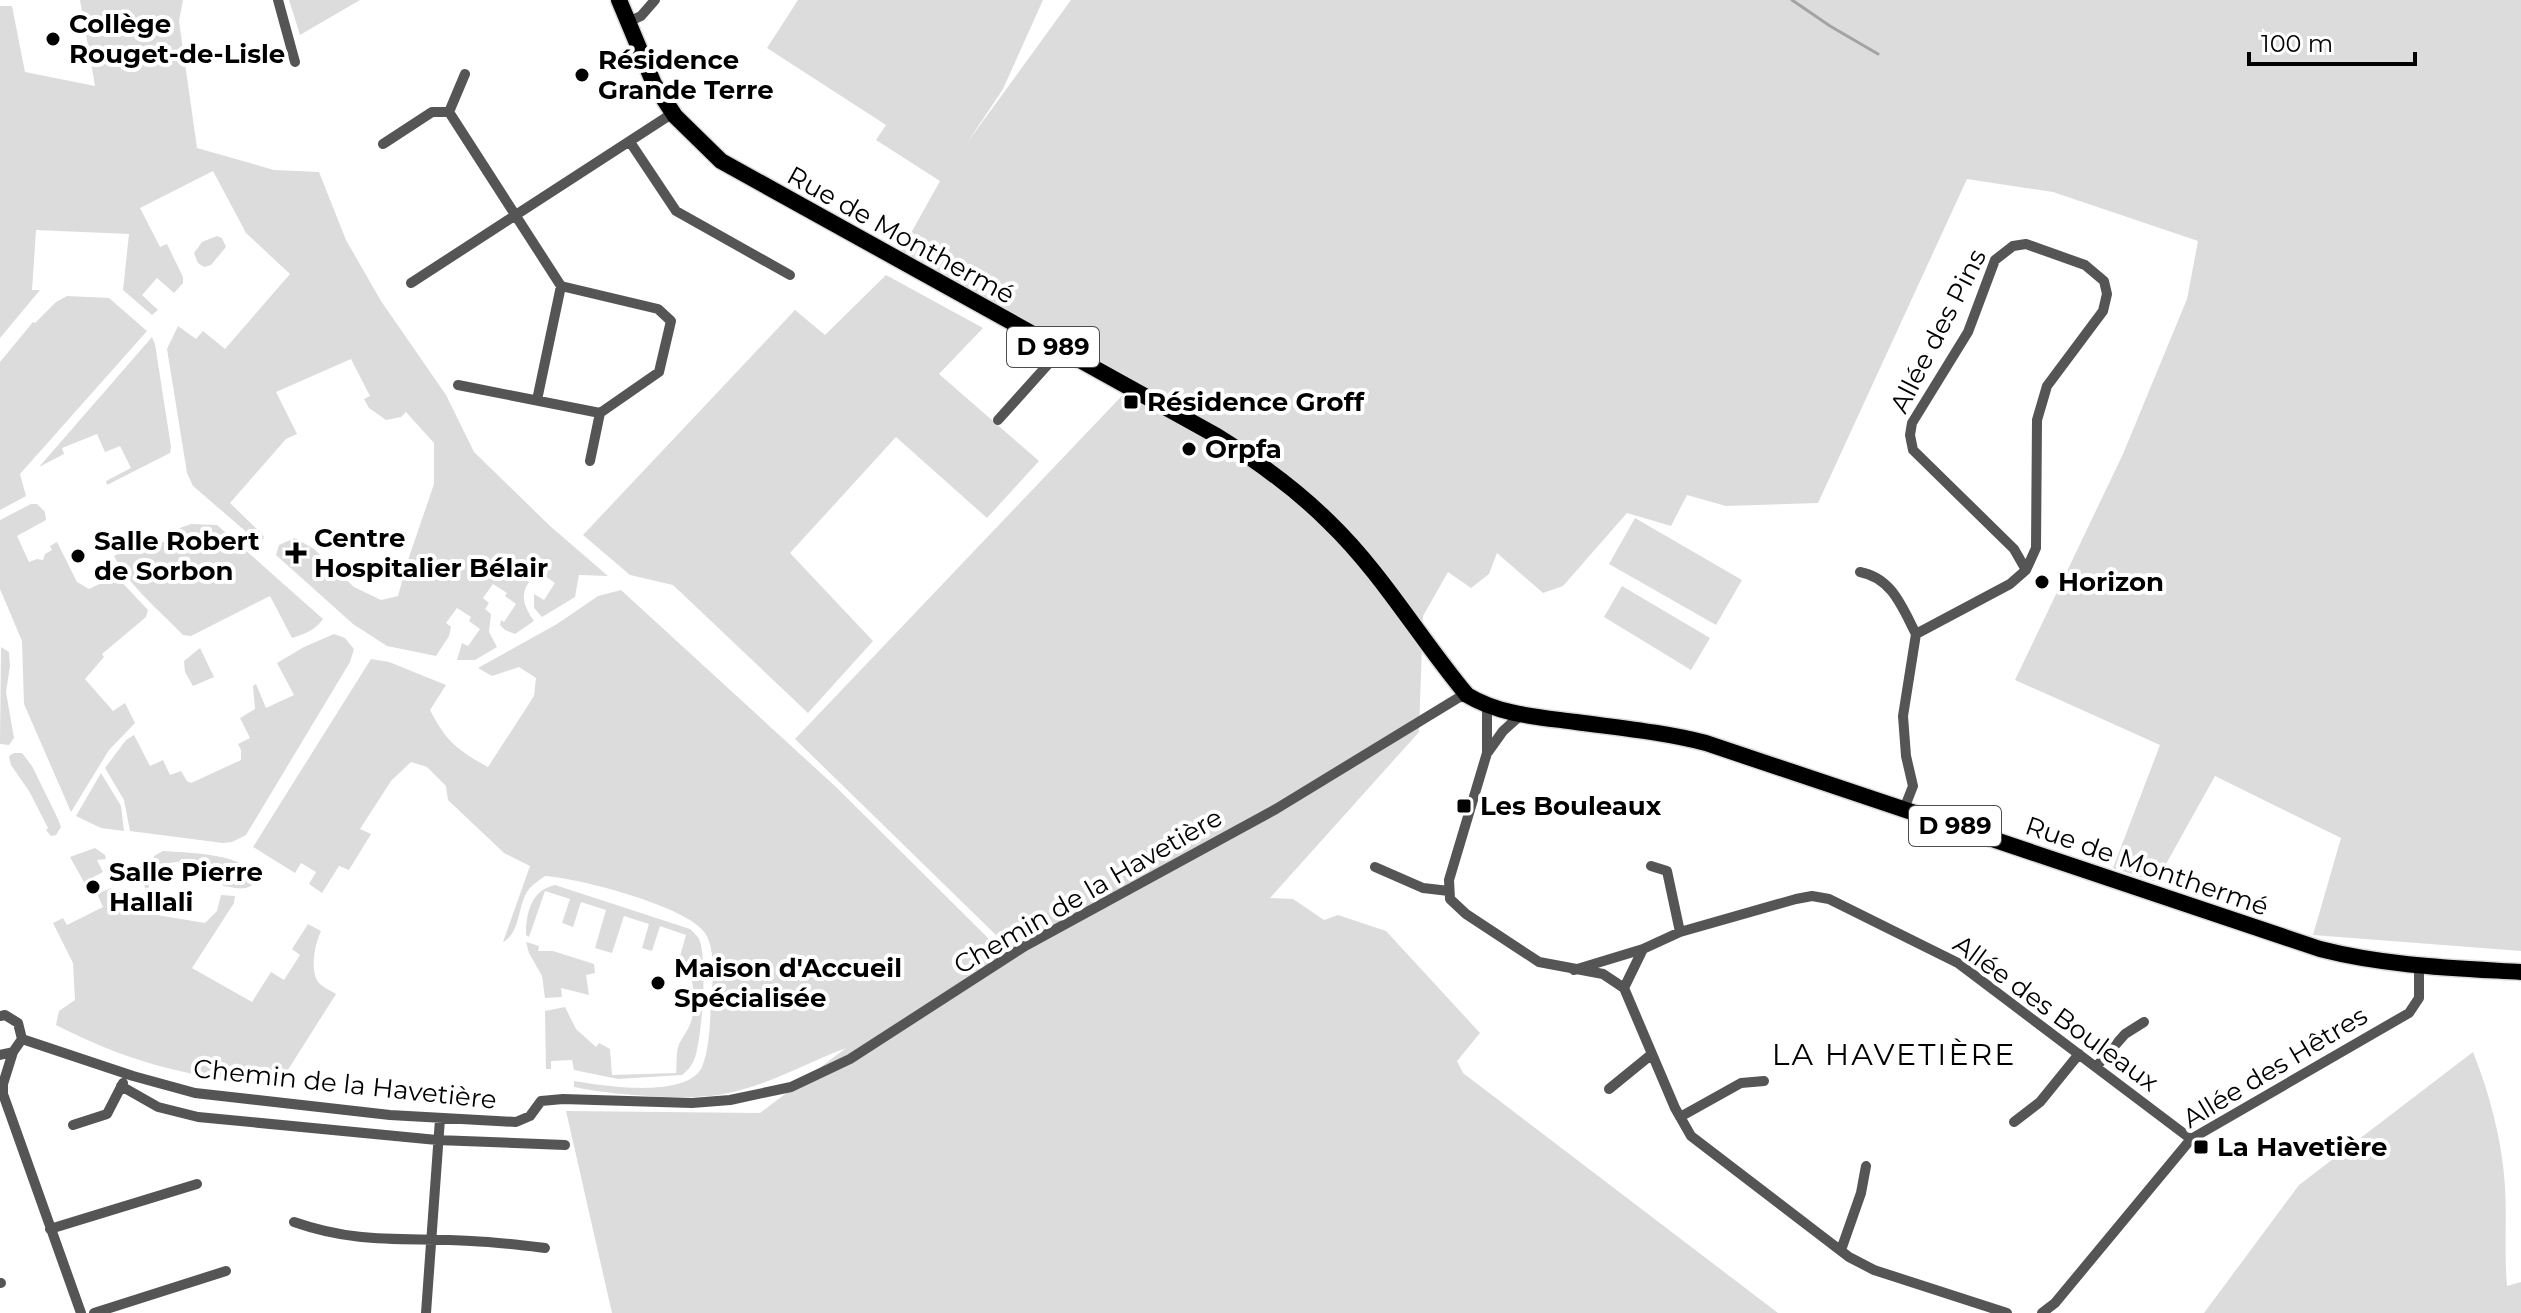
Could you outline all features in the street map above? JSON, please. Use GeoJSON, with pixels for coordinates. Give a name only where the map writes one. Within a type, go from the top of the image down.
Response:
{"type":"FeatureCollection","features":[{"type":"Feature","properties":{"kind":"main road","name":"Rue de Monthermé"},"geometry":{"type":"LineString","coordinates":[[619,0],[654,84],[673,113],[721,161],[1217,436],[1265,466],[1329,521],[1360,555],[1467,695],[1487,707],[1533,717],[1672,734],[1706,743],[2290,940],[2349,956],[2419,966]]}},
{"type":"Feature","properties":{"kind":"main road","name":"D 989"},"geometry":{"type":"LineString","coordinates":[[2419,966],[2521,972]]}},
{"type":"Feature","properties":{"kind":"street"},"geometry":{"type":"LineString","coordinates":[[278,0],[295,62]]}},
{"type":"Feature","properties":{"kind":"street"},"geometry":{"type":"LineString","coordinates":[[628,22],[641,16],[655,0]]}},
{"type":"Feature","properties":{"kind":"street"},"geometry":{"type":"LineString","coordinates":[[449,112],[465,74]]}},
{"type":"Feature","properties":{"kind":"street"},"geometry":{"type":"LineString","coordinates":[[383,144],[432,112],[449,112]]}},
{"type":"Feature","properties":{"kind":"street"},"geometry":{"type":"LineString","coordinates":[[449,112],[561,286],[658,309],[671,321],[659,372],[600,413],[590,461]]}},
{"type":"Feature","properties":{"kind":"street"},"geometry":{"type":"LineString","coordinates":[[411,283],[673,113]]}},
{"type":"Feature","properties":{"kind":"street"},"geometry":{"type":"LineString","coordinates":[[630,142],[676,211],[790,275]]}},
{"type":"Feature","properties":{"kind":"street","name":"Allée des Pins"},"geometry":{"type":"LineString","coordinates":[[2026,244],[2085,265],[2104,281],[2107,294],[2103,311],[2057,370],[2040,402],[2037,420],[2036,548],[2026,570],[2014,549],[1913,450],[1910,435],[1912,423],[1968,332],[1995,260],[2013,246],[2026,244]]}},
{"type":"Feature","properties":{"kind":"street"},"geometry":{"type":"LineString","coordinates":[[537,400],[561,286]]}},
{"type":"Feature","properties":{"kind":"street"},"geometry":{"type":"LineString","coordinates":[[998,420],[1060,351]]}},
{"type":"Feature","properties":{"kind":"street"},"geometry":{"type":"LineString","coordinates":[[458,385],[600,413]]}},
{"type":"Feature","properties":{"kind":"street"},"geometry":{"type":"LineString","coordinates":[[1916,634],[2010,584],[2026,570]]}},
{"type":"Feature","properties":{"kind":"street"},"geometry":{"type":"LineString","coordinates":[[1860,572],[1876,575],[1890,587],[1916,634],[1903,716],[1906,756],[1913,786],[1904,809]]}},
{"type":"Feature","properties":{"kind":"street","name":"Chemin de la Havetière"},"geometry":{"type":"LineString","coordinates":[[22,1039],[195,1093],[440,1119],[516,1122],[530,1116],[541,1101],[692,1103],[730,1100],[791,1087],[850,1059],[1025,946],[1276,809],[1467,695]]}},
{"type":"Feature","properties":{"kind":"street"},"geometry":{"type":"LineString","coordinates":[[1487,707],[1487,753],[1449,880],[1450,899],[1466,914],[1539,962],[1603,974],[1624,988],[1691,1136],[1841,1250],[1874,1270],[2007,1313]]}},
{"type":"Feature","properties":{"kind":"street"},"geometry":{"type":"LineString","coordinates":[[1487,753],[1503,731],[1523,713]]}},
{"type":"Feature","properties":{"kind":"street"},"geometry":{"type":"LineString","coordinates":[[1651,866],[1667,871],[1680,932]]}},
{"type":"Feature","properties":{"kind":"street"},"geometry":{"type":"LineString","coordinates":[[1375,867],[1423,888],[1449,891]]}},
{"type":"Feature","properties":{"kind":"street","name":"Allée des Bouleaux"},"geometry":{"type":"LineString","coordinates":[[1574,970],[1643,949],[1680,932],[1796,899],[1812,896],[1829,899],[1958,963],[2191,1139]]}},
{"type":"Feature","properties":{"kind":"street"},"geometry":{"type":"LineString","coordinates":[[1624,988],[1643,949]]}},
{"type":"Feature","properties":{"kind":"street","name":"Allée des Hêtres"},"geometry":{"type":"LineString","coordinates":[[2042,1313],[2055,1303],[2191,1139],[2409,1013],[2419,998],[2419,966]]}},
{"type":"Feature","properties":{"kind":"street"},"geometry":{"type":"LineString","coordinates":[[2,1015],[18,1023],[22,1039],[1,1081],[3,1094],[81,1313]]}},
{"type":"Feature","properties":{"kind":"street"},"geometry":{"type":"LineString","coordinates":[[2096,1067],[2125,1034],[2144,1022]]}},
{"type":"Feature","properties":{"kind":"street"},"geometry":{"type":"LineString","coordinates":[[0,1055],[13,1052]]}},
{"type":"Feature","properties":{"kind":"street"},"geometry":{"type":"LineString","coordinates":[[1609,1089],[1652,1054]]}},
{"type":"Feature","properties":{"kind":"street"},"geometry":{"type":"LineString","coordinates":[[2014,1122],[2040,1102],[2079,1054]]}},
{"type":"Feature","properties":{"kind":"street"},"geometry":{"type":"LineString","coordinates":[[73,1125],[107,1114],[127,1074]]}},
{"type":"Feature","properties":{"kind":"street"},"geometry":{"type":"LineString","coordinates":[[1680,1117],[1741,1083],[1764,1081]]}},
{"type":"Feature","properties":{"kind":"street"},"geometry":{"type":"LineString","coordinates":[[121,1086],[158,1107],[198,1117],[437,1140],[565,1145]]}},
{"type":"Feature","properties":{"kind":"street"},"geometry":{"type":"LineString","coordinates":[[426,1313],[440,1119]]}},
{"type":"Feature","properties":{"kind":"street"},"geometry":{"type":"LineString","coordinates":[[1841,1250],[1861,1193],[1866,1166]]}},
{"type":"Feature","properties":{"kind":"street"},"geometry":{"type":"LineString","coordinates":[[50,1229],[197,1184]]}},
{"type":"Feature","properties":{"kind":"street"},"geometry":{"type":"LineString","coordinates":[[294,1222],[348,1237],[382,1241],[471,1241],[545,1248]]}},
{"type":"Feature","properties":{"kind":"street"},"geometry":{"type":"LineString","coordinates":[[94,1313],[226,1271]]}},
{"type":"Feature","properties":{"kind":"shaded area"},"geometry":{"type":"Polygon","coordinates":[[[80,0],[183,0],[179,21],[197,148],[274,170],[319,172],[346,240],[381,301],[446,395],[474,452],[550,526],[608,576],[579,575],[575,597],[542,617],[534,608],[534,594],[544,600],[555,583],[545,576],[548,572],[544,569],[548,563],[537,556],[523,578],[529,582],[524,592],[524,602],[534,621],[515,634],[505,630],[500,625],[501,620],[504,622],[516,604],[493,584],[483,598],[489,603],[485,609],[491,614],[489,632],[497,647],[475,660],[457,660],[462,643],[468,646],[480,629],[469,621],[471,617],[457,608],[446,623],[451,627],[449,636],[436,656],[387,646],[353,624],[276,555],[279,545],[295,538],[314,549],[354,587],[381,600],[398,596],[434,484],[434,443],[406,412],[401,417],[386,420],[369,408],[364,399],[370,396],[351,359],[276,392],[297,434],[286,439],[230,503],[262,534],[262,541],[258,542],[193,486],[187,473],[167,349],[178,326],[196,339],[203,331],[225,349],[290,274],[246,233],[213,171],[140,208],[160,247],[167,244],[183,277],[183,283],[174,293],[157,278],[142,295],[158,310],[152,315],[123,290],[129,234],[36,230],[32,290],[40,290],[0,338],[0,6],[12,6],[25,72],[95,86],[80,0]]]}},
{"type":"Feature","properties":{"kind":"shaded area"},"geometry":{"type":"Polygon","coordinates":[[[289,0],[360,0],[300,35],[289,0]]]}},
{"type":"Feature","properties":{"kind":"shaded area"},"geometry":{"type":"Polygon","coordinates":[[[798,0],[1043,0],[1003,89],[967,143],[1071,0],[2521,0],[2521,951],[2313,935],[2341,838],[2215,776],[2156,882],[2113,868],[2160,745],[2015,680],[2123,454],[2187,299],[2198,241],[2053,192],[1967,179],[1818,503],[1726,506],[1687,495],[1671,526],[1627,513],[1563,586],[1543,593],[1497,553],[1489,574],[1471,588],[1448,572],[1423,616],[1419,732],[1270,898],[1293,899],[1324,920],[1338,915],[1386,931],[1480,1033],[1457,1061],[1463,1073],[1778,1313],[612,1313],[566,1111],[760,1113],[846,1048],[771,1080],[724,1094],[649,1096],[574,1087],[574,1081],[623,1087],[663,1087],[693,1077],[702,1067],[709,1034],[713,965],[705,933],[677,913],[631,895],[545,876],[529,889],[513,932],[503,942],[530,866],[504,853],[448,800],[446,786],[427,767],[411,762],[391,781],[360,829],[371,834],[349,870],[339,866],[322,893],[309,884],[316,872],[301,863],[295,873],[253,847],[371,659],[389,662],[446,685],[430,710],[453,744],[488,767],[534,696],[536,678],[519,667],[492,676],[478,668],[557,624],[598,596],[621,590],[836,787],[990,940],[997,936],[795,739],[1136,381],[901,251],[940,181],[876,140],[886,125],[767,48],[798,0]]]}},
{"type":"Feature","properties":{"kind":"shaded area"},"geometry":{"type":"Polygon","coordinates":[[[217,236],[222,238],[226,247],[211,265],[204,267],[198,263],[194,253],[202,242],[217,236]]]}},
{"type":"Feature","properties":{"kind":"shaded area"},"geometry":{"type":"Polygon","coordinates":[[[886,275],[983,328],[939,374],[1039,461],[987,518],[896,437],[790,553],[873,641],[808,713],[673,585],[630,575],[583,535],[795,310],[825,335],[886,275]]]}},
{"type":"Feature","properties":{"kind":"shaded area"},"geometry":{"type":"Polygon","coordinates":[[[67,296],[109,298],[147,331],[20,474],[26,496],[0,510],[0,362],[33,322],[67,296]]]}},
{"type":"Feature","properties":{"kind":"shaded area"},"geometry":{"type":"Polygon","coordinates":[[[152,337],[170,453],[107,485],[106,481],[131,468],[120,446],[105,452],[97,434],[62,448],[64,454],[39,467],[152,337]]]}},
{"type":"Feature","properties":{"kind":"shaded area"},"geometry":{"type":"Polygon","coordinates":[[[37,504],[45,512],[46,520],[17,536],[29,562],[43,560],[45,554],[52,550],[50,546],[57,542],[77,582],[89,589],[116,576],[148,610],[146,617],[102,654],[104,657],[85,679],[113,711],[125,703],[135,723],[109,750],[71,812],[24,704],[22,641],[0,589],[0,520],[37,504]]]}},
{"type":"Feature","properties":{"kind":"shaded area"},"geometry":{"type":"Polygon","coordinates":[[[1635,518],[1742,580],[1716,625],[1609,564],[1635,518]]]}},
{"type":"Feature","properties":{"kind":"shaded area"},"geometry":{"type":"Polygon","coordinates":[[[191,524],[217,525],[323,619],[313,629],[292,638],[270,596],[191,636],[183,635],[137,588],[114,556],[141,542],[145,550],[179,535],[177,529],[191,524]]]}},
{"type":"Feature","properties":{"kind":"shaded area"},"geometry":{"type":"Polygon","coordinates":[[[1622,586],[1710,638],[1691,670],[1604,617],[1622,586]]]}},
{"type":"Feature","properties":{"kind":"shaded area"},"geometry":{"type":"Polygon","coordinates":[[[334,634],[345,638],[354,649],[350,662],[246,835],[223,843],[130,831],[124,800],[105,768],[126,740],[134,735],[150,766],[163,760],[170,775],[181,771],[191,783],[241,760],[238,744],[250,738],[240,718],[255,709],[253,686],[256,684],[266,708],[294,695],[277,663],[334,634]]]}},
{"type":"Feature","properties":{"kind":"shaded area"},"geometry":{"type":"Polygon","coordinates":[[[1,647],[9,652],[6,692],[14,738],[9,745],[0,744],[1,647]]]}},
{"type":"Feature","properties":{"kind":"shaded area"},"geometry":{"type":"Polygon","coordinates":[[[200,648],[214,677],[193,686],[185,672],[184,661],[200,648]]]}},
{"type":"Feature","properties":{"kind":"shaded area"},"geometry":{"type":"Polygon","coordinates":[[[22,753],[32,766],[61,827],[56,835],[51,836],[46,830],[48,828],[29,791],[11,765],[9,756],[22,753]]]}},
{"type":"Feature","properties":{"kind":"shaded area"},"geometry":{"type":"Polygon","coordinates":[[[101,773],[121,806],[124,831],[101,828],[76,816],[101,773]]]}},
{"type":"Feature","properties":{"kind":"shaded area"},"geometry":{"type":"Polygon","coordinates":[[[95,848],[105,855],[106,859],[97,860],[103,872],[84,882],[70,857],[95,848]]]}},
{"type":"Feature","properties":{"kind":"shaded area"},"geometry":{"type":"Polygon","coordinates":[[[163,851],[223,858],[255,872],[257,879],[250,886],[233,888],[223,886],[225,866],[180,862],[159,868],[152,875],[149,886],[157,915],[205,923],[217,911],[221,895],[235,896],[234,903],[192,968],[252,1002],[271,972],[284,980],[300,955],[292,949],[308,924],[321,931],[315,950],[314,972],[319,983],[336,994],[279,1084],[191,1074],[164,1067],[110,1050],[56,1025],[59,1011],[75,1000],[73,963],[53,923],[63,918],[67,925],[103,907],[97,894],[111,888],[115,894],[122,891],[128,902],[146,892],[143,880],[150,873],[154,856],[163,851]]]}},
{"type":"Feature","properties":{"kind":"shaded area"},"geometry":{"type":"Polygon","coordinates":[[[555,885],[690,929],[698,938],[703,963],[699,1036],[694,1060],[682,1075],[618,1079],[574,1070],[572,1060],[551,1061],[551,1069],[546,1069],[545,1011],[565,1007],[576,1029],[596,1047],[599,1043],[610,1049],[612,1075],[676,1073],[678,1047],[691,1022],[694,1002],[691,977],[680,956],[686,935],[660,926],[652,951],[642,948],[649,924],[624,916],[612,953],[595,948],[606,910],[581,902],[573,927],[562,923],[570,899],[545,891],[529,937],[526,935],[527,919],[535,897],[540,892],[555,885]]]}},
{"type":"Feature","properties":{"kind":"shaded area"},"geometry":{"type":"Polygon","coordinates":[[[526,942],[539,946],[538,951],[553,951],[594,964],[595,973],[586,975],[589,995],[561,988],[562,997],[545,998],[542,976],[526,942]]]}},
{"type":"Feature","properties":{"kind":"shaded area"},"geometry":{"type":"Polygon","coordinates":[[[2473,1052],[2498,1135],[2505,1186],[2507,1286],[2521,1282],[2521,1313],[2204,1313],[2299,1185],[2473,1052]]]}},
{"type":"Feature","properties":{"kind":"waterway"},"geometry":{"type":"LineString","coordinates":[[1792,0],[1878,54]]}},
{"type":"Feature","properties":{"kind":"place","name":"Collège Rouget-de-Lisle"},"geometry":{"type":"Point","coordinates":[53,39]}},
{"type":"Feature","properties":{"kind":"place","name":"Résidence Grande Terre"},"geometry":{"type":"Point","coordinates":[582,75]}},
{"type":"Feature","properties":{"kind":"place","name":"Résidence Groff"},"geometry":{"type":"Point","coordinates":[1131,402]}},
{"type":"Feature","properties":{"kind":"place","name":"Orpfa"},"geometry":{"type":"Point","coordinates":[1189,449]}},
{"type":"Feature","properties":{"kind":"place","name":"Centre Hospitalier Bélair"},"geometry":{"type":"Point","coordinates":[296,553]}},
{"type":"Feature","properties":{"kind":"place","name":"Salle Robert de Sorbon"},"geometry":{"type":"Point","coordinates":[78,556]}},
{"type":"Feature","properties":{"kind":"place","name":"Horizon"},"geometry":{"type":"Point","coordinates":[2042,582]}},
{"type":"Feature","properties":{"kind":"place","name":"Les Bouleaux"},"geometry":{"type":"Point","coordinates":[1464,806]}},
{"type":"Feature","properties":{"kind":"place","name":"Salle Pierre Hallali"},"geometry":{"type":"Point","coordinates":[93,887]}},
{"type":"Feature","properties":{"kind":"place","name":"Maison d'Accueil Spécialisée"},"geometry":{"type":"Point","coordinates":[658,983]}},
{"type":"Feature","properties":{"kind":"place","name":"La Havetière"},"geometry":{"type":"Point","coordinates":[2201,1147]}},
{"type":"Feature","properties":{"kind":"district","name":"LA HAVETIÈRE"},"geometry":{"type":"Point","coordinates":[1894,1055]}}]}
